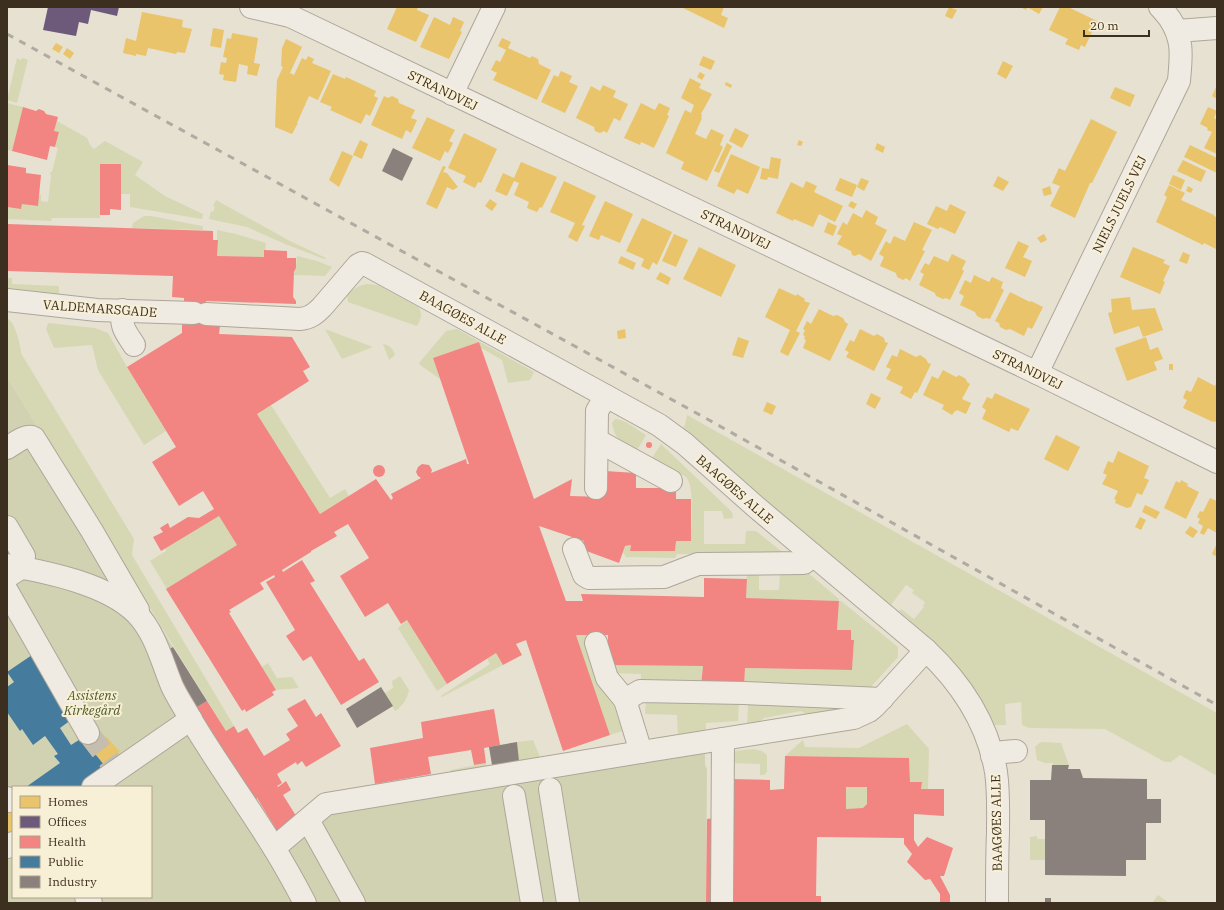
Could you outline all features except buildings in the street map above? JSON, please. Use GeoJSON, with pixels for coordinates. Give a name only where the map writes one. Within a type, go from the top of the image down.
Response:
{"type":"FeatureCollection","features":[{"type":"Feature","properties":{"kind":"street","name":"STRANDVEJ"},"geometry":{"type":"LineString","coordinates":[[251,7],[292,11],[452,94],[1037,373],[1217,462]]}},
{"type":"Feature","properties":{"kind":"street"},"geometry":{"type":"LineString","coordinates":[[452,94],[494,7]]}},
{"type":"Feature","properties":{"kind":"street","name":"NIELS JUELS VEJ"},"geometry":{"type":"LineString","coordinates":[[1037,373],[1179,81],[1182,54],[1177,31],[1164,10],[1160,7]]}},
{"type":"Feature","properties":{"kind":"street"},"geometry":{"type":"LineString","coordinates":[[1177,31],[1217,28]]}},
{"type":"Feature","properties":{"kind":"street","name":"BAAGØES ALLE"},"geometry":{"type":"LineString","coordinates":[[300,319],[316,314],[358,265],[362,263],[659,425],[675,436],[736,490],[926,650],[949,672],[968,698],[978,716],[996,772],[998,803],[997,903]]}},
{"type":"Feature","properties":{"kind":"street","name":"VALDEMARSGADE"},"geometry":{"type":"LineString","coordinates":[[7,300],[83,308],[300,319]]}},
{"type":"Feature","properties":{"kind":"street"},"geometry":{"type":"LineString","coordinates":[[122,310],[123,328],[134,345]]}},
{"type":"Feature","properties":{"kind":"street"},"geometry":{"type":"LineString","coordinates":[[596,488],[598,441],[597,411],[606,396]]}},
{"type":"Feature","properties":{"kind":"street"},"geometry":{"type":"LineString","coordinates":[[7,448],[28,436],[32,436],[34,438],[92,531],[145,624],[173,687],[190,719],[274,848],[305,903]]}},
{"type":"Feature","properties":{"kind":"street"},"geometry":{"type":"LineString","coordinates":[[598,441],[671,481]]}},
{"type":"Feature","properties":{"kind":"street"},"geometry":{"type":"LineString","coordinates":[[7,527],[24,556],[12,570]]}},
{"type":"Feature","properties":{"kind":"street"},"geometry":{"type":"LineString","coordinates":[[574,549],[584,575],[588,578],[664,577],[698,564],[804,563],[813,555]]}},
{"type":"Feature","properties":{"kind":"street"},"geometry":{"type":"LineString","coordinates":[[12,570],[45,572],[84,584],[115,598],[126,605],[136,613],[145,624]]}},
{"type":"Feature","properties":{"kind":"street"},"geometry":{"type":"LineString","coordinates":[[7,592],[14,618],[88,733]]}},
{"type":"Feature","properties":{"kind":"street"},"geometry":{"type":"LineString","coordinates":[[596,643],[607,678],[625,700],[641,752]]}},
{"type":"Feature","properties":{"kind":"street"},"geometry":{"type":"LineString","coordinates":[[274,848],[326,804],[854,718],[869,711],[882,699],[926,650]]}},
{"type":"Feature","properties":{"kind":"street"},"geometry":{"type":"LineString","coordinates":[[625,700],[640,691],[744,693],[882,699]]}},
{"type":"Feature","properties":{"kind":"street"},"geometry":{"type":"LineString","coordinates":[[94,786],[114,767],[190,719]]}},
{"type":"Feature","properties":{"kind":"street"},"geometry":{"type":"LineString","coordinates":[[722,903],[723,739]]}},
{"type":"Feature","properties":{"kind":"street"},"geometry":{"type":"LineString","coordinates":[[992,756],[1003,752],[1016,751]]}},
{"type":"Feature","properties":{"kind":"street"},"geometry":{"type":"LineString","coordinates":[[550,789],[568,903]]}},
{"type":"Feature","properties":{"kind":"street"},"geometry":{"type":"LineString","coordinates":[[514,796],[532,903]]}},
{"type":"Feature","properties":{"kind":"street"},"geometry":{"type":"LineString","coordinates":[[308,820],[354,903]]}},
{"type":"Feature","properties":{"kind":"green space"},"geometry":{"type":"Polygon","coordinates":[[[17,58],[20,60],[23,58],[28,60],[17,103],[7,100],[17,58]]]}},
{"type":"Feature","properties":{"kind":"green space"},"geometry":{"type":"Polygon","coordinates":[[[7,103],[23,107],[12,151],[7,150],[7,103]]]}},
{"type":"Feature","properties":{"kind":"green space"},"geometry":{"type":"Polygon","coordinates":[[[57,121],[87,138],[90,145],[94,149],[105,141],[143,162],[135,175],[165,196],[203,214],[202,219],[130,207],[130,194],[121,194],[121,164],[100,164],[100,218],[52,218],[51,221],[7,219],[7,207],[21,209],[22,204],[39,195],[41,195],[41,201],[48,202],[51,177],[50,172],[52,172],[58,148],[55,147],[59,132],[54,131],[57,121]]]}},
{"type":"Feature","properties":{"kind":"green space"},"geometry":{"type":"Polygon","coordinates":[[[216,200],[290,241],[326,258],[324,259],[285,244],[247,227],[209,219],[211,211],[213,212],[215,207],[213,206],[216,200]]]}},
{"type":"Feature","properties":{"kind":"green space"},"geometry":{"type":"Polygon","coordinates":[[[144,216],[202,226],[203,230],[132,228],[133,223],[144,216]]]}},
{"type":"Feature","properties":{"kind":"green space"},"geometry":{"type":"Polygon","coordinates":[[[217,230],[266,243],[264,257],[217,256],[217,230]]]}},
{"type":"Feature","properties":{"kind":"green space"},"geometry":{"type":"Polygon","coordinates":[[[297,256],[317,261],[332,267],[325,276],[294,275],[297,256]]]}},
{"type":"Feature","properties":{"kind":"green space"},"geometry":{"type":"Polygon","coordinates":[[[7,278],[12,278],[12,284],[59,286],[59,294],[7,288],[7,278]]]}},
{"type":"Feature","properties":{"kind":"green space"},"geometry":{"type":"Polygon","coordinates":[[[362,285],[378,285],[418,307],[421,312],[421,316],[417,326],[348,302],[347,295],[349,293],[362,285]]]}},
{"type":"Feature","properties":{"kind":"green space"},"geometry":{"type":"Polygon","coordinates":[[[7,318],[13,325],[19,340],[22,355],[134,539],[132,555],[234,726],[226,731],[7,377],[7,318]]]}},
{"type":"Feature","properties":{"kind":"green space"},"geometry":{"type":"Polygon","coordinates":[[[48,323],[95,328],[108,333],[166,431],[144,445],[98,370],[92,345],[54,348],[46,329],[48,323]]]}},
{"type":"Feature","properties":{"kind":"green space"},"geometry":{"type":"Polygon","coordinates":[[[325,329],[373,347],[342,359],[325,329]]]}},
{"type":"Feature","properties":{"kind":"green space"},"geometry":{"type":"Polygon","coordinates":[[[457,329],[534,372],[530,380],[508,383],[502,360],[481,348],[479,342],[433,358],[440,379],[420,365],[419,363],[446,331],[457,329]]]}},
{"type":"Feature","properties":{"kind":"green space"},"geometry":{"type":"Polygon","coordinates":[[[383,344],[389,346],[395,355],[389,360],[383,344]]]}},
{"type":"Feature","properties":{"kind":"green space","name":"Assistens Kirkegård"},"geometry":{"type":"Polygon","coordinates":[[[7,377],[173,647],[166,651],[277,831],[298,819],[705,751],[705,765],[707,769],[706,903],[7,903],[7,377]]]}},
{"type":"Feature","properties":{"kind":"green space"},"geometry":{"type":"Polygon","coordinates":[[[271,405],[330,498],[345,489],[349,496],[320,514],[257,414],[271,405]]]}},
{"type":"Feature","properties":{"kind":"green space"},"geometry":{"type":"Polygon","coordinates":[[[687,415],[1217,713],[1217,776],[1180,755],[1171,762],[1165,762],[1105,729],[1029,728],[1022,725],[1021,702],[1005,704],[1006,725],[993,725],[974,690],[953,662],[899,611],[901,609],[914,619],[924,607],[925,602],[912,593],[914,590],[906,585],[891,605],[743,481],[683,428],[687,415]]]}},
{"type":"Feature","properties":{"kind":"green space"},"geometry":{"type":"Polygon","coordinates":[[[615,419],[619,419],[627,423],[646,435],[637,450],[623,443],[617,437],[612,423],[615,419]]]}},
{"type":"Feature","properties":{"kind":"green space"},"geometry":{"type":"Polygon","coordinates":[[[661,444],[732,512],[733,518],[724,519],[722,511],[704,511],[704,544],[745,544],[746,531],[756,531],[786,555],[677,554],[675,558],[626,557],[623,552],[625,546],[631,545],[630,551],[675,551],[676,541],[691,541],[692,498],[689,482],[686,477],[652,458],[661,444]]]}},
{"type":"Feature","properties":{"kind":"green space"},"geometry":{"type":"Polygon","coordinates":[[[219,516],[237,545],[167,589],[150,561],[166,551],[165,548],[219,516]]]}},
{"type":"Feature","properties":{"kind":"green space"},"geometry":{"type":"Polygon","coordinates":[[[747,571],[759,571],[759,590],[779,590],[780,572],[807,572],[839,599],[839,601],[746,598],[747,571]]]}},
{"type":"Feature","properties":{"kind":"green space"},"geometry":{"type":"Polygon","coordinates":[[[839,601],[841,601],[898,647],[898,657],[869,689],[744,687],[745,668],[852,670],[854,640],[851,640],[851,630],[837,630],[839,601]]]}},
{"type":"Feature","properties":{"kind":"green space"},"geometry":{"type":"Polygon","coordinates":[[[407,620],[447,684],[437,691],[398,628],[407,620]]]}},
{"type":"Feature","properties":{"kind":"green space"},"geometry":{"type":"Polygon","coordinates":[[[576,635],[586,635],[605,693],[614,706],[622,731],[610,735],[576,635]]]}},
{"type":"Feature","properties":{"kind":"green space"},"geometry":{"type":"Polygon","coordinates":[[[496,653],[503,665],[442,697],[441,696],[490,664],[487,658],[496,653]]]}},
{"type":"Feature","properties":{"kind":"green space"},"geometry":{"type":"Polygon","coordinates":[[[268,663],[277,678],[292,677],[299,688],[276,690],[262,667],[268,663]]]}},
{"type":"Feature","properties":{"kind":"green space"},"geometry":{"type":"Polygon","coordinates":[[[614,665],[703,666],[701,686],[641,684],[641,674],[613,673],[614,665]]]}},
{"type":"Feature","properties":{"kind":"green space"},"geometry":{"type":"Polygon","coordinates":[[[400,676],[409,690],[404,702],[395,711],[385,693],[393,688],[392,681],[400,676]]]}},
{"type":"Feature","properties":{"kind":"green space"},"geometry":{"type":"Polygon","coordinates":[[[646,698],[739,700],[738,721],[706,723],[706,735],[678,739],[677,715],[645,714],[646,698]]]}},
{"type":"Feature","properties":{"kind":"green space"},"geometry":{"type":"Polygon","coordinates":[[[748,703],[853,708],[811,717],[801,711],[764,718],[755,726],[747,728],[748,703]]]}},
{"type":"Feature","properties":{"kind":"green space"},"geometry":{"type":"Polygon","coordinates":[[[907,724],[929,749],[928,789],[921,789],[922,782],[910,782],[909,758],[785,756],[803,740],[805,747],[859,748],[907,724]]]}},
{"type":"Feature","properties":{"kind":"green space"},"geometry":{"type":"Polygon","coordinates":[[[533,740],[540,757],[539,760],[519,766],[517,742],[533,740]]]}},
{"type":"Feature","properties":{"kind":"green space"},"geometry":{"type":"Polygon","coordinates":[[[1042,742],[1061,743],[1069,765],[1053,765],[1053,763],[1045,763],[1037,760],[1035,747],[1042,742]]]}},
{"type":"Feature","properties":{"kind":"green space"},"geometry":{"type":"Polygon","coordinates":[[[753,749],[762,751],[767,755],[767,772],[764,775],[760,775],[760,764],[730,763],[734,751],[753,749]]]}},
{"type":"Feature","properties":{"kind":"green space"},"geometry":{"type":"Polygon","coordinates":[[[486,763],[488,772],[448,774],[451,770],[486,763]]]}},
{"type":"Feature","properties":{"kind":"green space"},"geometry":{"type":"Polygon","coordinates":[[[846,787],[867,787],[867,804],[863,808],[846,809],[846,787]]]}},
{"type":"Feature","properties":{"kind":"green space"},"geometry":{"type":"Polygon","coordinates":[[[1037,836],[1037,839],[1045,839],[1045,860],[1030,860],[1030,837],[1037,836]]]}},
{"type":"Feature","properties":{"kind":"green space"},"geometry":{"type":"Polygon","coordinates":[[[1158,895],[1169,903],[1152,903],[1158,895]]]}},
{"type":"Feature","properties":{"kind":"tunnel"},"geometry":{"type":"LineString","coordinates":[[88,733],[111,763]]}},
{"type":"Feature","properties":{"kind":"railway"},"geometry":{"type":"LineString","coordinates":[[7,34],[709,420],[1217,705]]}}]}
